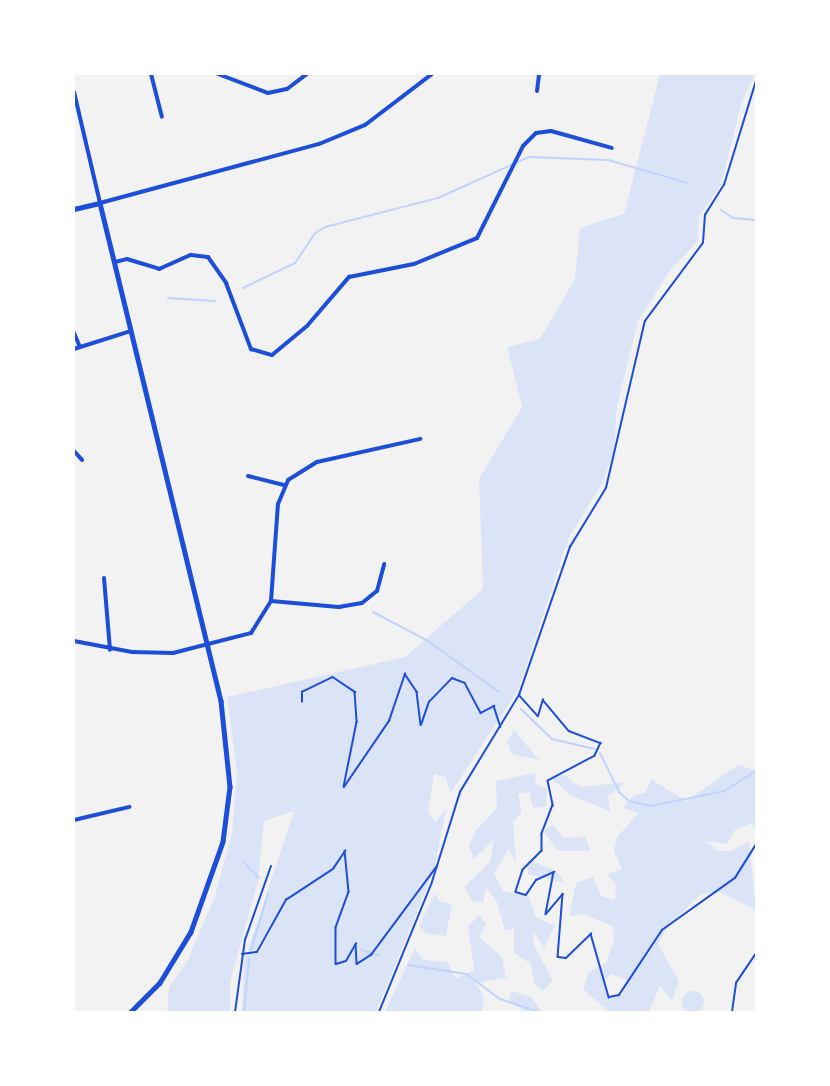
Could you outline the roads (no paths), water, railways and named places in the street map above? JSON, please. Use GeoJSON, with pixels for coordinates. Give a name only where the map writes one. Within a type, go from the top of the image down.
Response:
{"type":"FeatureCollection","features":[{"type":"Feature","properties":{"kind":"street"},"geometry":{"type":"LineString","coordinates":[[151,74],[162,117]]}},
{"type":"Feature","properties":{"kind":"street"},"geometry":{"type":"LineString","coordinates":[[218,74],[268,93],[287,89],[307,74]]}},
{"type":"Feature","properties":{"kind":"street"},"geometry":{"type":"LineString","coordinates":[[74,209],[319,144],[392,108],[432,74]]}},
{"type":"Feature","properties":{"kind":"street"},"geometry":{"type":"LineString","coordinates":[[537,91],[539,74]]}},
{"type":"Feature","properties":{"kind":"street"},"geometry":{"type":"LineString","coordinates":[[74,92],[208,647],[226,743],[230,787],[223,842],[191,932],[160,983],[131,1012]]}},
{"type":"Feature","properties":{"kind":"street"},"geometry":{"type":"LineString","coordinates":[[115,262],[127,259],[159,269],[191,255],[208,257],[226,283],[248,344],[266,356],[286,346],[349,277],[414,264],[448,246],[473,242],[521,151],[531,137],[546,130],[612,148]]}},
{"type":"Feature","properties":{"kind":"street"},"geometry":{"type":"LineString","coordinates":[[74,349],[79,345],[131,331]]}},
{"type":"Feature","properties":{"kind":"street"},"geometry":{"type":"LineString","coordinates":[[74,333],[79,345]]}},
{"type":"Feature","properties":{"kind":"street"},"geometry":{"type":"LineString","coordinates":[[74,641],[110,650],[173,653],[208,647],[251,633],[271,602],[284,485],[310,464],[420,439]]}},
{"type":"Feature","properties":{"kind":"street"},"geometry":{"type":"LineString","coordinates":[[74,451],[82,460]]}},
{"type":"Feature","properties":{"kind":"street"},"geometry":{"type":"LineString","coordinates":[[248,476],[284,485]]}},
{"type":"Feature","properties":{"kind":"street"},"geometry":{"type":"LineString","coordinates":[[271,602],[339,607],[362,603],[377,591],[384,564]]}},
{"type":"Feature","properties":{"kind":"street"},"geometry":{"type":"LineString","coordinates":[[104,578],[110,650]]}},
{"type":"Feature","properties":{"kind":"street"},"geometry":{"type":"LineString","coordinates":[[74,820],[129,807]]}},
{"type":"Feature","properties":{"kind":"waterway"},"geometry":{"type":"LineString","coordinates":[[243,288],[295,263],[315,233],[325,227],[438,198],[529,157],[608,160],[688,183]]}},
{"type":"Feature","properties":{"kind":"waterway"},"geometry":{"type":"LineString","coordinates":[[721,210],[733,218],[756,220]]}},
{"type":"Feature","properties":{"kind":"waterway"},"geometry":{"type":"LineString","coordinates":[[168,298],[215,301]]}},
{"type":"Feature","properties":{"kind":"waterway"},"geometry":{"type":"LineString","coordinates":[[373,612],[428,641],[499,692]]}},
{"type":"Feature","properties":{"kind":"waterway"},"geometry":{"type":"LineString","coordinates":[[521,709],[552,739],[595,749]]}},
{"type":"Feature","properties":{"kind":"waterway"},"geometry":{"type":"LineString","coordinates":[[600,753],[619,792],[629,801],[651,806],[724,791],[756,771]]}},
{"type":"Feature","properties":{"kind":"waterway"},"geometry":{"type":"LineString","coordinates":[[244,862],[259,878]]}},
{"type":"Feature","properties":{"kind":"waterway"},"geometry":{"type":"LineString","coordinates":[[251,950],[268,894]]}},
{"type":"Feature","properties":{"kind":"waterway"},"geometry":{"type":"LineString","coordinates":[[361,950],[379,955]]}},
{"type":"Feature","properties":{"kind":"waterway"},"geometry":{"type":"LineString","coordinates":[[244,1012],[249,959]]}},
{"type":"Feature","properties":{"kind":"waterway"},"geometry":{"type":"LineString","coordinates":[[408,965],[466,974],[500,999],[539,1012]]}}]}
